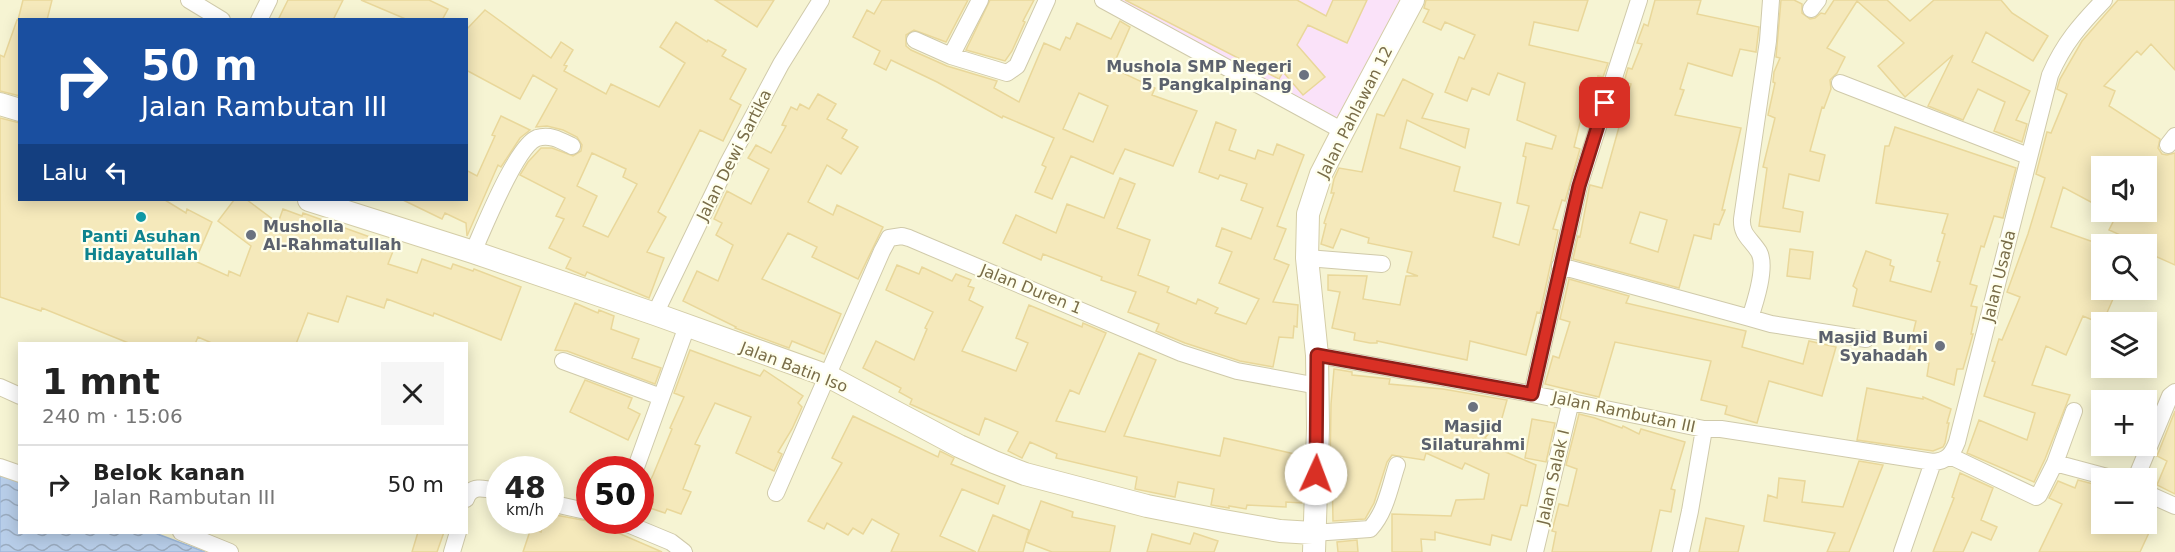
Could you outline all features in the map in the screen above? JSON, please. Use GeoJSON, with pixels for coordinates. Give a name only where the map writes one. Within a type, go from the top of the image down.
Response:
{"type":"FeatureCollection","features":[{"type":"Feature","properties":{"kind":"street"},"geometry":{"type":"LineString","coordinates":[[189,0],[219,18]]}},
{"type":"Feature","properties":{"kind":"street"},"geometry":{"type":"LineString","coordinates":[[260,18],[268,0]]}},
{"type":"Feature","properties":{"kind":"street","name":"Jalan Dewi Sartika"},"geometry":{"type":"LineString","coordinates":[[655,314],[728,163],[781,64],[820,0]]}},
{"type":"Feature","properties":{"kind":"street"},"geometry":{"type":"LineString","coordinates":[[951,56],[980,0]]}},
{"type":"Feature","properties":{"kind":"street"},"geometry":{"type":"LineString","coordinates":[[915,40],[951,56],[1002,72],[1012,71],[1017,66],[1047,0]]}},
{"type":"Feature","properties":{"kind":"street"},"geometry":{"type":"LineString","coordinates":[[1103,0],[1342,131]]}},
{"type":"Feature","properties":{"kind":"street","name":"Jalan Pahlawan 12"},"geometry":{"type":"LineString","coordinates":[[1313,542],[1318,386],[1308,258],[1308,214],[1322,174],[1342,131],[1413,0]]}},
{"type":"Feature","properties":{"kind":"street"},"geometry":{"type":"LineString","coordinates":[[1532,394],[1579,186],[1639,0]]}},
{"type":"Feature","properties":{"kind":"street"},"geometry":{"type":"LineString","coordinates":[[1749,318],[1762,263],[1760,255],[1742,231],[1742,219],[1768,41],[1771,0]]}},
{"type":"Feature","properties":{"kind":"street","name":"Jalan Usada"},"geometry":{"type":"LineString","coordinates":[[1950,456],[1956,442],[1980,354],[2050,75],[2060,52],[2073,33],[2104,0]]}},
{"type":"Feature","properties":{"kind":"street"},"geometry":{"type":"LineString","coordinates":[[1840,83],[2028,156]]}},
{"type":"Feature","properties":{"kind":"street"},"geometry":{"type":"LineString","coordinates":[[0,104],[18,109]]}},
{"type":"Feature","properties":{"kind":"street"},"geometry":{"type":"LineString","coordinates":[[473,252],[517,159],[530,141],[539,137],[553,136],[572,146]]}},
{"type":"Feature","properties":{"kind":"street","name":"Jalan Batin Iso"},"geometry":{"type":"LineString","coordinates":[[312,201],[473,252],[828,376],[959,446],[1025,474],[1206,518],[1280,531],[1313,542]]}},
{"type":"Feature","properties":{"kind":"street","name":"Jalan Duren 1"},"geometry":{"type":"LineString","coordinates":[[776,493],[889,238],[902,236],[1181,353],[1237,371],[1318,386]]}},
{"type":"Feature","properties":{"kind":"street"},"geometry":{"type":"LineString","coordinates":[[1308,258],[1382,264]]}},
{"type":"Feature","properties":{"kind":"street"},"geometry":{"type":"LineString","coordinates":[[1560,266],[1771,324],[1866,339]]}},
{"type":"Feature","properties":{"kind":"street"},"geometry":{"type":"LineString","coordinates":[[640,456],[687,326]]}},
{"type":"Feature","properties":{"kind":"street","name":"Jalan Rambutan III"},"geometry":{"type":"LineString","coordinates":[[1317,355],[1571,401],[1704,429],[1720,429],[1933,462]]}},
{"type":"Feature","properties":{"kind":"street"},"geometry":{"type":"LineString","coordinates":[[563,361],[661,397]]}},
{"type":"Feature","properties":{"kind":"street"},"geometry":{"type":"LineString","coordinates":[[0,387],[18,395]]}},
{"type":"Feature","properties":{"kind":"street"},"geometry":{"type":"LineString","coordinates":[[2140,468],[2170,396],[2175,392]]}},
{"type":"Feature","properties":{"kind":"street","name":"Jalan Salak I"},"geometry":{"type":"LineString","coordinates":[[1535,552],[1571,401]]}},
{"type":"Feature","properties":{"kind":"street"},"geometry":{"type":"LineString","coordinates":[[1902,552],[1933,462],[1943,461],[1950,456],[2036,497],[2055,463],[2074,411]]}},
{"type":"Feature","properties":{"kind":"street"},"geometry":{"type":"LineString","coordinates":[[1681,552],[1704,429]]}},
{"type":"Feature","properties":{"kind":"street"},"geometry":{"type":"LineString","coordinates":[[2055,463],[2091,473]]}},
{"type":"Feature","properties":{"kind":"street"},"geometry":{"type":"LineString","coordinates":[[1313,542],[1370,529],[1383,508],[1397,465]]}},
{"type":"Feature","properties":{"kind":"street"},"geometry":{"type":"LineString","coordinates":[[0,466],[18,473]]}},
{"type":"Feature","properties":{"kind":"street"},"geometry":{"type":"LineString","coordinates":[[468,494],[474,489],[486,490]]}},
{"type":"Feature","properties":{"kind":"street"},"geometry":{"type":"LineString","coordinates":[[2157,498],[2175,506]]}},
{"type":"Feature","properties":{"kind":"street"},"geometry":{"type":"LineString","coordinates":[[186,534],[230,552]]}},
{"type":"Feature","properties":{"kind":"street"},"geometry":{"type":"LineString","coordinates":[[452,552],[457,534]]}},
{"type":"Feature","properties":{"kind":"street"},"geometry":{"type":"LineString","coordinates":[[650,534],[671,543],[684,552]]}},
{"type":"Feature","properties":{"kind":"shaded area"},"geometry":{"type":"Polygon","coordinates":[[[0,0],[2175,0],[2175,552],[0,552],[0,0]]]}},
{"type":"Feature","properties":{"kind":"shaded area"},"geometry":{"type":"Polygon","coordinates":[[[1117,0],[1401,0],[1339,119],[1117,0]]]}},
{"type":"Feature","properties":{"kind":"water"},"geometry":{"type":"Polygon","coordinates":[[[0,475],[18,482],[18,534],[158,534],[205,552],[0,552],[0,475]]]}},
{"type":"Feature","properties":{"kind":"building"},"geometry":{"type":"Polygon","coordinates":[[[23,0],[52,0],[48,18],[18,18],[23,0]]]}},
{"type":"Feature","properties":{"kind":"building"},"geometry":{"type":"Polygon","coordinates":[[[288,0],[343,0],[334,18],[279,18],[288,0]]]}},
{"type":"Feature","properties":{"kind":"building"},"geometry":{"type":"Polygon","coordinates":[[[361,0],[429,0],[448,9],[443,18],[403,18],[361,0]]]}},
{"type":"Feature","properties":{"kind":"building"},"geometry":{"type":"Polygon","coordinates":[[[715,0],[774,0],[757,27],[715,0]]]}},
{"type":"Feature","properties":{"kind":"building"},"geometry":{"type":"Polygon","coordinates":[[[882,0],[968,0],[946,42],[914,30],[906,35],[906,46],[947,66],[997,81],[994,88],[1019,102],[1044,43],[1060,50],[1066,37],[1070,39],[1077,23],[1111,39],[1120,21],[1130,27],[1112,68],[1155,88],[1152,95],[1197,111],[1173,166],[1125,149],[1113,174],[1071,156],[1052,199],[1035,192],[1046,167],[1042,165],[1054,138],[1003,116],[1002,118],[937,82],[891,60],[886,70],[874,64],[880,51],[853,37],[867,10],[874,14],[882,0]],[[1079,93],[1063,129],[1093,142],[1108,106],[1079,93]]]}},
{"type":"Feature","properties":{"kind":"building"},"geometry":{"type":"Polygon","coordinates":[[[990,0],[1034,0],[1012,51],[1005,61],[966,50],[990,0]]]}},
{"type":"Feature","properties":{"kind":"building"},"geometry":{"type":"Polygon","coordinates":[[[1125,0],[1297,0],[1326,16],[1333,0],[1367,0],[1347,43],[1308,25],[1297,45],[1325,77],[1303,95],[1283,72],[1279,79],[1125,0]]]}},
{"type":"Feature","properties":{"kind":"building"},"geometry":{"type":"Polygon","coordinates":[[[1426,0],[1588,0],[1578,31],[1534,22],[1529,45],[1608,63],[1603,77],[1598,76],[1592,103],[1585,102],[1574,147],[1580,149],[1565,201],[1562,200],[1553,229],[1558,230],[1540,313],[1537,312],[1526,355],[1470,341],[1467,360],[1377,341],[1377,343],[1370,343],[1354,340],[1355,333],[1332,328],[1340,292],[1328,290],[1328,275],[1367,276],[1363,299],[1400,305],[1406,276],[1418,276],[1407,272],[1412,252],[1368,243],[1369,238],[1341,229],[1333,248],[1321,244],[1326,224],[1324,223],[1334,193],[1331,193],[1334,179],[1339,168],[1362,172],[1377,114],[1384,116],[1403,79],[1433,94],[1422,118],[1469,129],[1465,148],[1407,120],[1400,148],[1460,167],[1454,191],[1501,203],[1493,237],[1519,245],[1529,206],[1517,203],[1526,157],[1523,156],[1526,143],[1552,149],[1556,136],[1517,120],[1525,83],[1498,73],[1489,95],[1472,88],[1467,101],[1445,92],[1459,57],[1464,59],[1475,35],[1445,22],[1441,30],[1423,22],[1429,10],[1424,8],[1426,0]]]}},
{"type":"Feature","properties":{"kind":"building"},"geometry":{"type":"Polygon","coordinates":[[[1655,0],[1701,0],[1697,14],[1759,27],[1756,52],[1740,49],[1732,76],[1688,63],[1680,89],[1684,90],[1675,115],[1741,128],[1722,210],[1725,210],[1719,225],[1714,224],[1711,239],[1694,235],[1679,288],[1573,259],[1578,236],[1580,237],[1590,185],[1602,188],[1631,84],[1624,82],[1628,68],[1632,69],[1642,44],[1637,43],[1644,24],[1648,26],[1655,0]],[[1640,212],[1630,243],[1658,252],[1667,220],[1640,212]]]}},
{"type":"Feature","properties":{"kind":"building"},"geometry":{"type":"Polygon","coordinates":[[[1781,0],[1794,0],[1802,4],[1802,13],[1810,19],[1821,13],[1825,14],[1834,0],[1887,0],[1910,21],[1934,0],[2001,0],[2012,13],[2048,36],[2033,61],[1986,32],[1972,62],[2030,91],[2016,120],[2027,124],[2022,142],[1994,131],[2005,102],[1978,89],[1963,120],[1928,106],[1953,55],[1905,97],[1878,66],[1904,43],[1857,1],[1827,48],[1845,57],[1837,73],[1830,80],[1831,89],[1824,108],[1822,107],[1810,151],[1825,155],[1819,181],[1789,174],[1783,208],[1803,212],[1800,232],[1759,226],[1767,168],[1763,167],[1775,118],[1768,115],[1775,83],[1773,82],[1774,72],[1780,58],[1776,57],[1781,0]]]}},
{"type":"Feature","properties":{"kind":"building"},"geometry":{"type":"Polygon","coordinates":[[[2118,0],[2175,0],[2175,70],[2151,44],[2141,55],[2137,51],[2104,86],[2115,91],[2109,106],[2160,139],[2158,148],[2162,154],[2175,153],[2175,265],[2157,257],[2157,234],[2118,234],[2109,230],[2113,222],[2157,222],[2157,156],[2091,156],[2091,202],[2063,187],[2051,227],[2091,241],[2091,300],[2113,300],[2107,312],[2091,312],[2091,319],[2083,316],[2066,355],[2046,346],[2032,385],[2070,395],[2034,482],[1967,453],[1979,420],[2027,440],[2035,413],[1984,396],[1995,362],[1992,361],[1999,339],[2002,340],[2020,297],[2007,292],[2045,178],[2036,174],[2047,132],[2051,133],[2067,94],[2057,89],[2060,79],[2082,41],[2118,0]]]}},
{"type":"Feature","properties":{"kind":"building"},"geometry":{"type":"Polygon","coordinates":[[[485,10],[551,58],[561,42],[573,50],[564,65],[567,66],[564,71],[606,94],[611,84],[659,107],[685,63],[660,47],[676,22],[707,42],[708,40],[726,50],[722,56],[746,69],[730,99],[741,105],[723,141],[700,130],[658,212],[666,217],[647,252],[664,258],[649,298],[587,272],[585,276],[566,268],[571,258],[549,248],[564,219],[556,216],[565,198],[520,175],[541,148],[552,148],[573,156],[581,151],[582,145],[577,137],[563,130],[547,126],[536,127],[557,89],[533,75],[520,99],[468,71],[468,28],[485,10]],[[592,153],[577,186],[597,196],[583,226],[608,237],[637,184],[623,177],[626,169],[592,153]]]}},
{"type":"Feature","properties":{"kind":"building"},"geometry":{"type":"Polygon","coordinates":[[[18,20],[18,96],[0,91],[0,55],[4,57],[18,20]]]}},
{"type":"Feature","properties":{"kind":"building"},"geometry":{"type":"Polygon","coordinates":[[[818,94],[836,104],[827,119],[847,130],[842,138],[858,147],[841,174],[827,165],[808,202],[833,215],[837,205],[883,227],[858,279],[812,257],[817,247],[788,233],[762,279],[841,314],[824,354],[792,341],[789,348],[735,328],[683,301],[697,271],[718,281],[733,245],[716,235],[722,223],[714,219],[727,191],[751,204],[769,169],[748,158],[756,145],[771,153],[786,126],[782,125],[791,107],[797,110],[800,104],[809,109],[818,94]]]}},
{"type":"Feature","properties":{"kind":"building"},"geometry":{"type":"Polygon","coordinates":[[[501,116],[530,130],[520,138],[501,167],[498,165],[467,236],[466,223],[445,213],[442,219],[405,201],[468,201],[468,171],[477,176],[495,136],[492,135],[501,116]]]}},
{"type":"Feature","properties":{"kind":"building"},"geometry":{"type":"Polygon","coordinates":[[[0,118],[18,122],[18,201],[167,201],[186,213],[187,209],[212,222],[195,261],[228,276],[229,271],[240,276],[251,246],[218,221],[233,201],[248,201],[278,223],[283,209],[302,216],[303,213],[395,246],[388,264],[417,273],[422,259],[451,269],[453,264],[473,271],[474,269],[521,287],[501,340],[434,313],[433,316],[387,299],[384,308],[347,296],[338,322],[308,313],[297,342],[209,342],[198,337],[196,342],[126,342],[42,308],[41,311],[0,297],[0,118]]]}},
{"type":"Feature","properties":{"kind":"building"},"geometry":{"type":"Polygon","coordinates":[[[1216,122],[1236,130],[1229,150],[1255,159],[1258,150],[1273,155],[1277,144],[1304,155],[1277,226],[1286,229],[1274,259],[1289,265],[1273,302],[1298,305],[1297,327],[1294,326],[1293,338],[1279,337],[1273,367],[1240,361],[1156,331],[1159,324],[1128,312],[1136,292],[1101,280],[1102,277],[1043,254],[1041,260],[1003,243],[1016,215],[1056,233],[1067,204],[1104,218],[1120,178],[1135,184],[1117,228],[1150,240],[1138,275],[1169,287],[1167,292],[1196,304],[1198,299],[1218,308],[1215,313],[1246,324],[1259,299],[1219,283],[1232,252],[1216,246],[1222,228],[1251,239],[1263,208],[1241,200],[1247,184],[1220,175],[1218,179],[1199,172],[1216,122]]]}},
{"type":"Feature","properties":{"kind":"building"},"geometry":{"type":"Polygon","coordinates":[[[1895,127],[2016,168],[2003,218],[1994,216],[1984,247],[1981,246],[1970,284],[1977,286],[1971,306],[1977,307],[1971,334],[1973,334],[1963,369],[1957,369],[1954,385],[1927,376],[1929,363],[1907,358],[1916,321],[1853,306],[1857,289],[1853,286],[1866,251],[1891,260],[1890,265],[1894,267],[1890,281],[1931,292],[1940,262],[1937,261],[1948,214],[1876,203],[1885,146],[1889,146],[1895,127]]]}},
{"type":"Feature","properties":{"kind":"building"},"geometry":{"type":"Polygon","coordinates":[[[1790,249],[1813,252],[1810,279],[1787,276],[1790,249]]]}},
{"type":"Feature","properties":{"kind":"building"},"geometry":{"type":"Polygon","coordinates":[[[897,265],[919,274],[922,267],[952,281],[956,274],[971,280],[968,286],[974,288],[969,300],[983,307],[962,351],[1016,371],[1028,343],[1016,338],[1029,305],[1082,327],[1083,323],[1106,333],[1079,394],[1070,390],[1056,421],[1105,432],[1139,353],[1156,360],[1124,436],[1220,456],[1224,438],[1295,454],[1293,465],[1303,465],[1302,503],[1286,502],[1286,507],[1247,505],[1246,509],[1229,506],[1229,508],[1211,505],[1214,489],[1178,482],[1175,497],[1135,489],[1137,477],[1056,458],[1057,454],[1030,442],[1022,458],[1008,451],[1018,432],[985,418],[979,435],[910,404],[912,399],[899,392],[901,388],[863,368],[876,341],[914,360],[933,312],[886,290],[897,265]]]}},
{"type":"Feature","properties":{"kind":"building"},"geometry":{"type":"Polygon","coordinates":[[[1569,279],[1629,296],[1626,303],[1746,331],[1742,347],[1803,364],[1809,341],[1836,347],[1822,396],[1769,381],[1757,423],[1725,414],[1727,406],[1701,400],[1711,361],[1615,342],[1599,397],[1545,384],[1553,356],[1559,358],[1570,322],[1560,319],[1569,279]]]}},
{"type":"Feature","properties":{"kind":"building"},"geometry":{"type":"Polygon","coordinates":[[[575,303],[598,313],[599,310],[614,316],[611,329],[639,339],[632,358],[661,368],[655,384],[567,351],[555,350],[575,303]]]}},
{"type":"Feature","properties":{"kind":"building"},"geometry":{"type":"Polygon","coordinates":[[[690,350],[760,376],[764,370],[803,396],[798,403],[802,407],[778,452],[782,454],[774,471],[736,453],[751,417],[715,403],[695,444],[700,446],[683,489],[691,492],[681,514],[667,509],[665,513],[654,509],[654,473],[684,397],[674,393],[690,350]]]}},
{"type":"Feature","properties":{"kind":"building"},"geometry":{"type":"Polygon","coordinates":[[[1334,369],[1352,372],[1352,375],[1390,379],[1389,384],[1443,389],[1507,400],[1502,418],[1485,438],[1501,450],[1536,465],[1527,506],[1521,505],[1511,540],[1492,535],[1490,545],[1435,532],[1435,540],[1421,539],[1422,552],[1392,552],[1392,514],[1451,516],[1456,500],[1484,499],[1489,474],[1465,463],[1462,469],[1426,453],[1424,460],[1392,455],[1387,462],[1374,503],[1365,519],[1333,521],[1332,472],[1330,471],[1334,369]]]}},
{"type":"Feature","properties":{"kind":"building"},"geometry":{"type":"Polygon","coordinates":[[[585,380],[632,398],[628,408],[640,414],[628,440],[570,412],[585,380]]]}},
{"type":"Feature","properties":{"kind":"building"},"geometry":{"type":"Polygon","coordinates":[[[1867,388],[1923,399],[1923,397],[1951,409],[1943,447],[1933,451],[1857,440],[1867,388]]]}},
{"type":"Feature","properties":{"kind":"building"},"geometry":{"type":"Polygon","coordinates":[[[2175,411],[2175,494],[2157,485],[2167,461],[2157,456],[2175,411]]]}},
{"type":"Feature","properties":{"kind":"building"},"geometry":{"type":"Polygon","coordinates":[[[1579,414],[1622,428],[1623,426],[1639,434],[1641,429],[1685,442],[1671,489],[1675,490],[1671,512],[1660,510],[1651,552],[1552,552],[1556,532],[1552,531],[1559,504],[1568,506],[1577,469],[1566,465],[1579,414]]]}},
{"type":"Feature","properties":{"kind":"building"},"geometry":{"type":"Polygon","coordinates":[[[853,416],[938,457],[940,451],[954,458],[951,464],[1005,486],[998,504],[962,489],[940,536],[976,552],[891,552],[899,534],[872,519],[863,534],[853,528],[848,535],[827,523],[824,529],[808,521],[842,463],[832,458],[853,416]]]}},
{"type":"Feature","properties":{"kind":"building"},"geometry":{"type":"Polygon","coordinates":[[[1532,419],[1555,423],[1546,462],[1525,458],[1532,419]]]}},
{"type":"Feature","properties":{"kind":"building"},"geometry":{"type":"Polygon","coordinates":[[[1859,461],[1883,465],[1849,552],[1827,552],[1835,533],[1764,521],[1768,495],[1777,498],[1779,478],[1805,481],[1802,502],[1843,507],[1859,461]]]}},
{"type":"Feature","properties":{"kind":"building"},"geometry":{"type":"Polygon","coordinates":[[[1960,473],[1993,488],[1981,520],[1997,527],[1991,540],[1972,532],[1963,552],[1933,552],[1954,498],[1952,497],[1960,473]]]}},
{"type":"Feature","properties":{"kind":"building"},"geometry":{"type":"Polygon","coordinates":[[[2078,480],[2091,483],[2091,534],[2148,534],[2140,552],[2039,552],[2062,504],[2049,498],[2058,481],[2075,488],[2078,480]]]}},
{"type":"Feature","properties":{"kind":"building"},"geometry":{"type":"Polygon","coordinates":[[[1041,501],[1073,512],[1072,517],[1115,526],[1110,552],[1052,552],[1026,542],[1041,501]]]}},
{"type":"Feature","properties":{"kind":"building"},"geometry":{"type":"Polygon","coordinates":[[[993,515],[1029,530],[1023,552],[978,552],[993,515]]]}},
{"type":"Feature","properties":{"kind":"building"},"geometry":{"type":"Polygon","coordinates":[[[564,517],[576,519],[576,534],[621,534],[662,552],[523,552],[529,534],[564,534],[564,517]]]}},
{"type":"Feature","properties":{"kind":"building"},"geometry":{"type":"Polygon","coordinates":[[[1706,518],[1744,526],[1738,552],[1699,552],[1706,518]]]}},
{"type":"Feature","properties":{"kind":"building"},"geometry":{"type":"Polygon","coordinates":[[[1194,533],[1218,541],[1214,552],[1147,552],[1152,534],[1190,544],[1194,533]]]}},
{"type":"Feature","properties":{"kind":"building"},"geometry":{"type":"Polygon","coordinates":[[[417,534],[443,534],[437,552],[412,552],[417,534]]]}},
{"type":"Feature","properties":{"kind":"building"},"geometry":{"type":"Polygon","coordinates":[[[1357,540],[1358,552],[1338,552],[1337,542],[1357,540]]]}},
{"type":"Feature","properties":{"kind":"place","name":"Mushola SMP Negeri 5 Pangkalpinang"},"geometry":{"type":"Point","coordinates":[1304,75]}},
{"type":"Feature","properties":{"kind":"place","name":"Panti Asuhan Hidayatullah"},"geometry":{"type":"Point","coordinates":[141,217]}},
{"type":"Feature","properties":{"kind":"place","name":"Musholla Al-Rahmatullah"},"geometry":{"type":"Point","coordinates":[251,235]}},
{"type":"Feature","properties":{"kind":"place","name":"Masjid Bumi Syahadah"},"geometry":{"type":"Point","coordinates":[1940,346]}},
{"type":"Feature","properties":{"kind":"place","name":"Masjid Silaturahmi"},"geometry":{"type":"Point","coordinates":[1473,407]}},
{"type":"Feature","properties":{"kind":"route"},"geometry":{"type":"LineString","coordinates":[[1316,474],[1317,355],[1532,394],[1579,186],[1605,103]]}}]}
